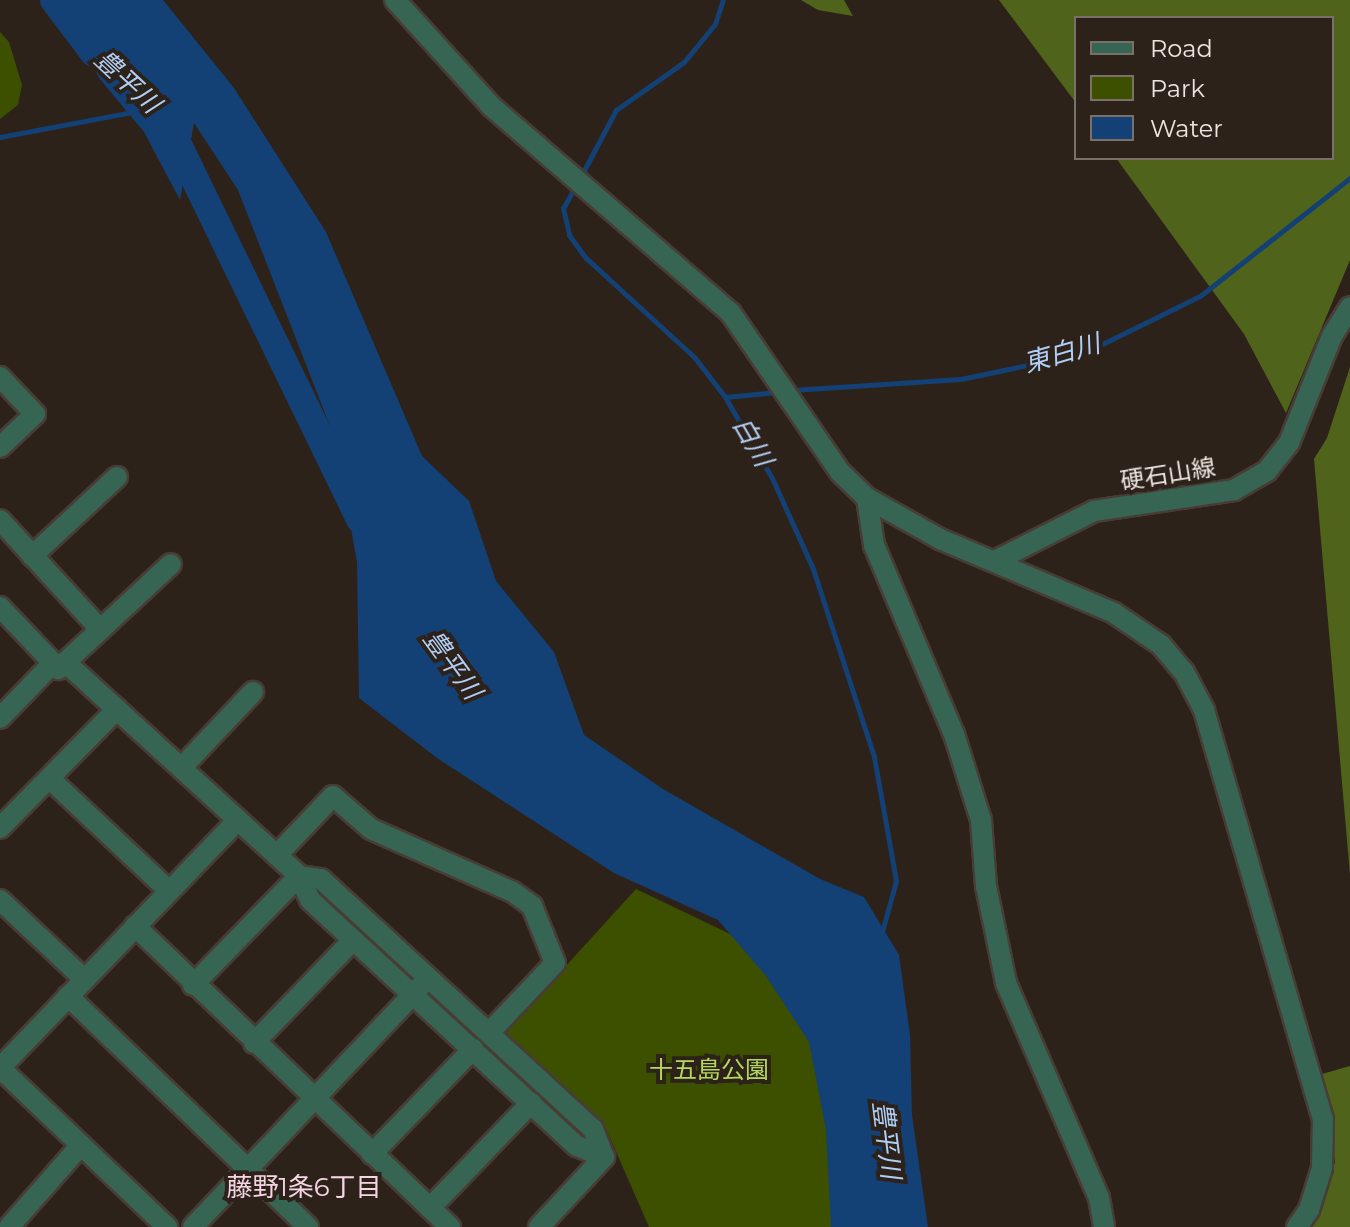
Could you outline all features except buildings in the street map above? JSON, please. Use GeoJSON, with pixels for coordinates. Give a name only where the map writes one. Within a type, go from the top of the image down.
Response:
{"type":"FeatureCollection","features":[{"type":"Feature","properties":{"kind":"street"},"geometry":{"type":"LineString","coordinates":[[395,0],[491,106],[730,312],[840,472],[867,498],[940,539],[995,561],[1144,631],[1184,672],[1204,710],[1323,1119],[1322,1168],[1309,1210],[1297,1227]]}},
{"type":"Feature","properties":{"kind":"street","name":"硬石山線"},"geometry":{"type":"LineString","coordinates":[[995,561],[1094,511],[1234,490],[1267,471],[1289,443],[1332,336],[1350,307]]}},
{"type":"Feature","properties":{"kind":"street"},"geometry":{"type":"LineString","coordinates":[[0,377],[35,414],[0,447]]}},
{"type":"Feature","properties":{"kind":"street"},"geometry":{"type":"LineString","coordinates":[[32,556],[117,477]]}},
{"type":"Feature","properties":{"kind":"street"},"geometry":{"type":"LineString","coordinates":[[867,498],[874,545],[954,734],[981,820],[986,886],[1006,983],[1099,1198],[1104,1227]]}},
{"type":"Feature","properties":{"kind":"street"},"geometry":{"type":"LineString","coordinates":[[0,520],[100,629]]}},
{"type":"Feature","properties":{"kind":"street"},"geometry":{"type":"LineString","coordinates":[[0,718],[171,564]]}},
{"type":"Feature","properties":{"kind":"street"},"geometry":{"type":"LineString","coordinates":[[0,608],[59,663],[183,766],[299,876],[310,900],[577,1146],[604,1157]]}},
{"type":"Feature","properties":{"kind":"street"},"geometry":{"type":"LineString","coordinates":[[183,766],[253,692]]}},
{"type":"Feature","properties":{"kind":"street"},"geometry":{"type":"LineString","coordinates":[[0,828],[51,780],[117,709]]}},
{"type":"Feature","properties":{"kind":"street"},"geometry":{"type":"LineString","coordinates":[[51,780],[169,891]]}},
{"type":"Feature","properties":{"kind":"street"},"geometry":{"type":"LineString","coordinates":[[277,855],[333,796],[371,829],[513,892],[532,906],[555,963],[489,1033]]}},
{"type":"Feature","properties":{"kind":"street"},"geometry":{"type":"LineString","coordinates":[[167,1227],[0,1068],[238,820]]}},
{"type":"Feature","properties":{"kind":"street"},"geometry":{"type":"LineString","coordinates":[[299,876],[321,879],[489,1033],[593,1129],[604,1157]]}},
{"type":"Feature","properties":{"kind":"street"},"geometry":{"type":"LineString","coordinates":[[193,985],[299,876]]}},
{"type":"Feature","properties":{"kind":"street"},"geometry":{"type":"LineString","coordinates":[[0,900],[84,979]]}},
{"type":"Feature","properties":{"kind":"street"},"geometry":{"type":"LineString","coordinates":[[135,926],[193,985],[450,1227]]}},
{"type":"Feature","properties":{"kind":"street"},"geometry":{"type":"LineString","coordinates":[[254,1043],[353,940]]}},
{"type":"Feature","properties":{"kind":"street"},"geometry":{"type":"LineString","coordinates":[[193,1227],[428,978]]}},
{"type":"Feature","properties":{"kind":"street"},"geometry":{"type":"LineString","coordinates":[[68,996],[308,1227]]}},
{"type":"Feature","properties":{"kind":"street"},"geometry":{"type":"LineString","coordinates":[[372,1154],[473,1049]]}},
{"type":"Feature","properties":{"kind":"street"},"geometry":{"type":"LineString","coordinates":[[430,1208],[531,1103]]}},
{"type":"Feature","properties":{"kind":"street"},"geometry":{"type":"LineString","coordinates":[[9,1227],[81,1145]]}},
{"type":"Feature","properties":{"kind":"street"},"geometry":{"type":"LineString","coordinates":[[539,1227],[604,1157]]}},
{"type":"Feature","properties":{"kind":"green space"},"geometry":{"type":"Polygon","coordinates":[[[801,0],[844,0],[853,16],[818,10],[801,0]]]}},
{"type":"Feature","properties":{"kind":"green space"},"geometry":{"type":"Polygon","coordinates":[[[999,0],[1350,0],[1350,260],[1286,413],[1244,334],[1117,160],[1334,160],[1334,16],[1074,16],[1074,100],[999,0]]]}},
{"type":"Feature","properties":{"kind":"green space"},"geometry":{"type":"Polygon","coordinates":[[[0,32],[9,42],[22,85],[18,105],[0,119],[0,32]]]}},
{"type":"Feature","properties":{"kind":"green space"},"geometry":{"type":"Polygon","coordinates":[[[1350,367],[1350,875],[1314,459],[1327,438],[1350,367]]]}},
{"type":"Feature","properties":{"kind":"green space","name":"十五島公園"},"geometry":{"type":"Polygon","coordinates":[[[636,889],[730,934],[794,982],[830,1040],[843,1227],[649,1227],[607,1131],[503,1035],[636,889]]]}},
{"type":"Feature","properties":{"kind":"green space"},"geometry":{"type":"Polygon","coordinates":[[[1350,1066],[1350,1227],[1310,1227],[1335,1162],[1322,1074],[1350,1066]]]}},
{"type":"Feature","properties":{"kind":"water"},"geometry":{"type":"Polygon","coordinates":[[[59,0],[163,0],[234,88],[326,232],[422,456],[469,501],[496,581],[554,652],[584,735],[663,789],[820,879],[864,897],[899,955],[910,1035],[912,1115],[928,1227],[831,1227],[826,1130],[809,1042],[766,976],[718,920],[614,873],[437,758],[359,698],[357,562],[335,439],[238,190],[194,123],[180,200],[144,132],[99,78],[59,0]]]}},
{"type":"Feature","properties":{"kind":"waterway","name":"豊平川"},"geometry":{"type":"LineString","coordinates":[[54,0],[94,53]]}},
{"type":"Feature","properties":{"kind":"waterway","name":"白川"},"geometry":{"type":"LineString","coordinates":[[581,176],[616,110],[684,62],[715,24],[723,0]]}},
{"type":"Feature","properties":{"kind":"waterway"},"geometry":{"type":"LineString","coordinates":[[0,137],[132,112]]}},
{"type":"Feature","properties":{"kind":"waterway","name":"豊平川"},"geometry":{"type":"LineString","coordinates":[[170,128],[360,519]]}},
{"type":"Feature","properties":{"kind":"waterway","name":"東白川"},"geometry":{"type":"LineString","coordinates":[[792,390],[961,379],[1084,353],[1200,296],[1350,178]]}},
{"type":"Feature","properties":{"kind":"waterway","name":"白川"},"geometry":{"type":"LineString","coordinates":[[576,185],[563,208],[569,235],[586,258],[695,358],[725,397],[772,478],[813,569],[874,757],[896,881],[882,932]]}},
{"type":"Feature","properties":{"kind":"waterway","name":"東白川"},"geometry":{"type":"LineString","coordinates":[[725,397],[778,392]]}},
{"type":"Feature","properties":{"kind":"district","name":"藤野1条6丁目"},"geometry":{"type":"Point","coordinates":[304,1188]}}]}
